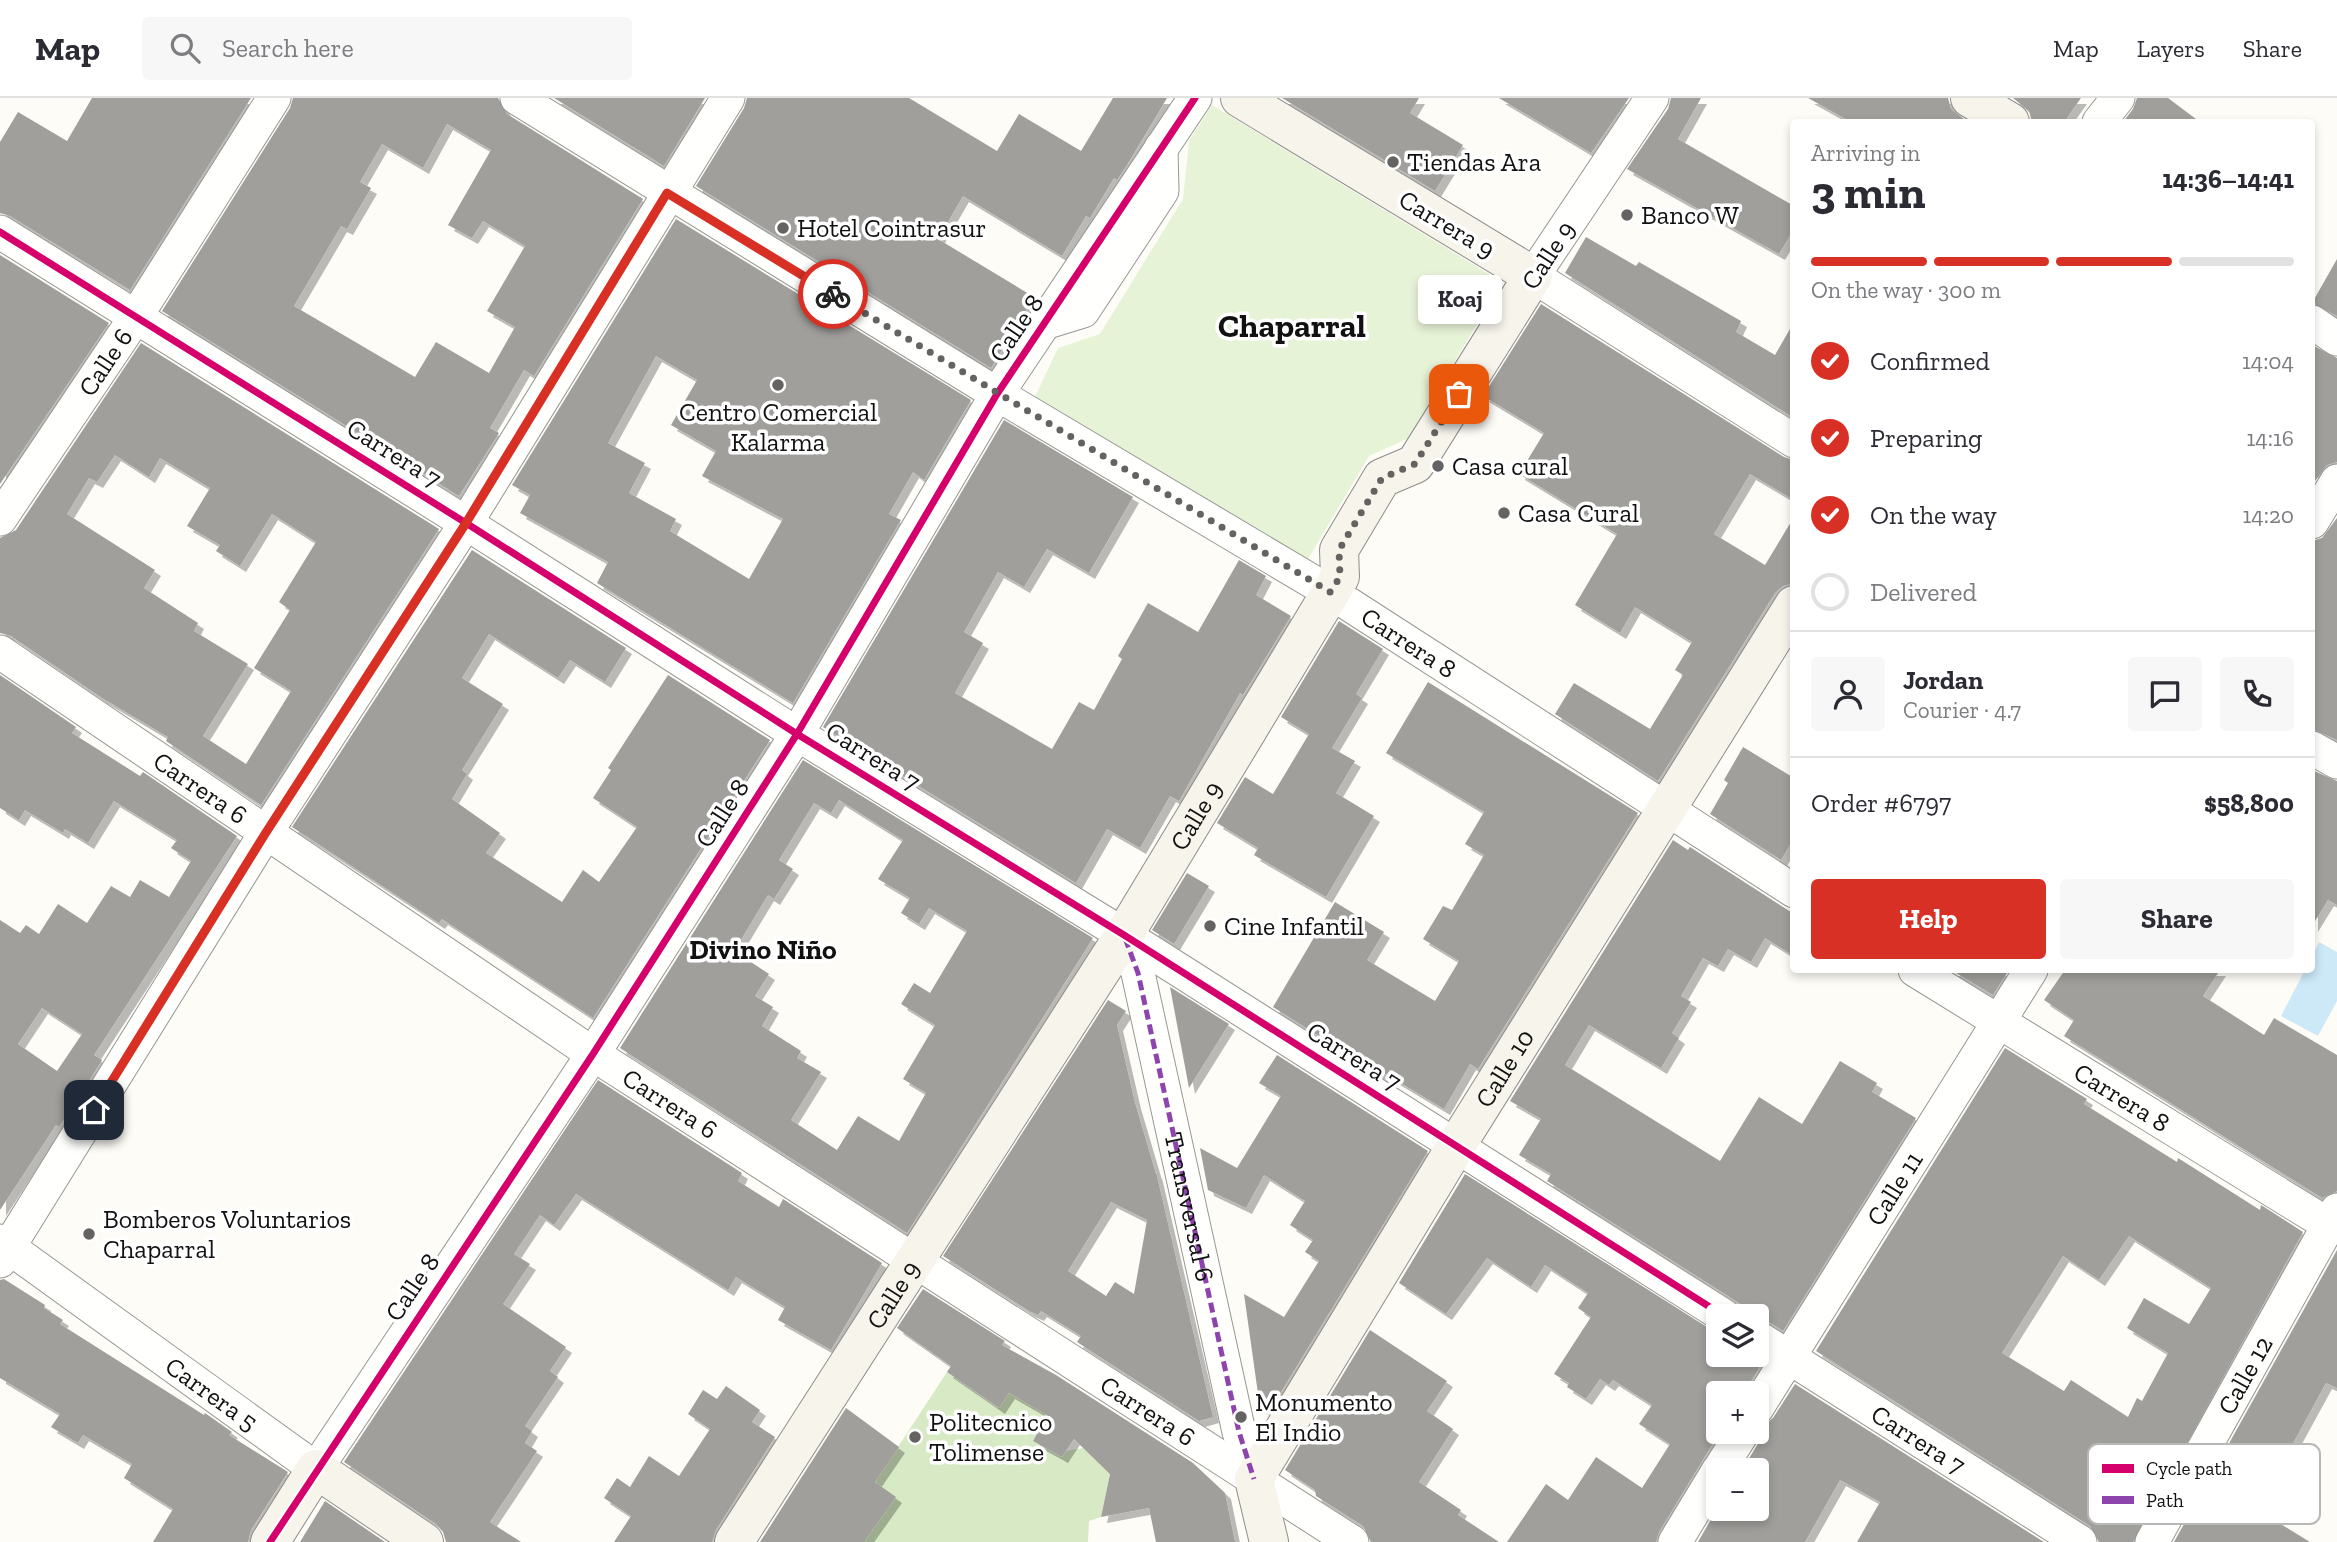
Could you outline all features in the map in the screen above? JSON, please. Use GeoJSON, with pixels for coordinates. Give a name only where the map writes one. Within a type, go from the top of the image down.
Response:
{"type":"FeatureCollection","features":[{"type":"Feature","properties":{"kind":"main road","name":"Carrera 9"},"geometry":{"type":"LineString","coordinates":[[1240,98],[1533,276]]}},
{"type":"Feature","properties":{"kind":"main road"},"geometry":{"type":"LineString","coordinates":[[1970,98],[2005,119]]}},
{"type":"Feature","properties":{"kind":"main road","name":"Calle 9"},"geometry":{"type":"LineString","coordinates":[[734,1542],[1124,935],[1340,577],[1339,550],[1382,478],[1415,464],[1533,276]]}},
{"type":"Feature","properties":{"kind":"main road","name":"Calle 10"},"geometry":{"type":"LineString","coordinates":[[1254,1479],[1456,1146],[1790,611]]}},
{"type":"Feature","properties":{"kind":"main road","name":"Calle 8"},"geometry":{"type":"LineString","coordinates":[[270,1542],[316,1469]]}},
{"type":"Feature","properties":{"kind":"main road","name":"Carrera 5"},"geometry":{"type":"LineString","coordinates":[[316,1469],[424,1542]]}},
{"type":"Feature","properties":{"kind":"main road"},"geometry":{"type":"LineString","coordinates":[[1254,1479],[1269,1542]]}},
{"type":"Feature","properties":{"kind":"street","name":"Calle 6"},"geometry":{"type":"LineString","coordinates":[[0,519],[135,318],[274,98]]}},
{"type":"Feature","properties":{"kind":"street","name":"Carrera 8"},"geometry":{"type":"LineString","coordinates":[[517,98],[667,193],[997,394],[1330,592],[1790,888]]}},
{"type":"Feature","properties":{"kind":"street"},"geometry":{"type":"LineString","coordinates":[[3,1250],[265,834],[466,523],[728,98]]}},
{"type":"Feature","properties":{"kind":"street","name":"Calle 8"},"geometry":{"type":"LineString","coordinates":[[316,1469],[593,1054],[797,734],[997,394],[1195,98]]}},
{"type":"Feature","properties":{"kind":"street","name":"Calle 9"},"geometry":{"type":"LineString","coordinates":[[1533,276],[1652,98]]}},
{"type":"Feature","properties":{"kind":"street"},"geometry":{"type":"LineString","coordinates":[[2101,119],[2118,98]]}},
{"type":"Feature","properties":{"kind":"street","name":"Carrera 7"},"geometry":{"type":"LineString","coordinates":[[0,232],[466,523],[797,734],[1124,935],[1706,1305]]}},
{"type":"Feature","properties":{"kind":"street","name":"Carrera 9"},"geometry":{"type":"LineString","coordinates":[[1533,276],[1790,438]]}},
{"type":"Feature","properties":{"kind":"street"},"geometry":{"type":"LineString","coordinates":[[2315,324],[2337,339]]}},
{"type":"Feature","properties":{"kind":"street"},"geometry":{"type":"LineString","coordinates":[[2315,517],[2337,481]]}},
{"type":"Feature","properties":{"kind":"street","name":"Carrera 6"},"geometry":{"type":"LineString","coordinates":[[0,652],[593,1054],[1352,1542]]}},
{"type":"Feature","properties":{"kind":"street"},"geometry":{"type":"LineString","coordinates":[[2315,750],[2337,762]]}},
{"type":"Feature","properties":{"kind":"street","name":"Transversal 6"},"geometry":{"type":"LineString","coordinates":[[1124,935],[1138,973],[1239,1432],[1254,1479]]}},
{"type":"Feature","properties":{"kind":"street","name":"Carrera 8"},"geometry":{"type":"LineString","coordinates":[[1920,973],[1997,1022],[2333,1217]]}},
{"type":"Feature","properties":{"kind":"street","name":"Calle 11"},"geometry":{"type":"LineString","coordinates":[[1769,1388],[2029,973]]}},
{"type":"Feature","properties":{"kind":"street","name":"Calle 12"},"geometry":{"type":"LineString","coordinates":[[2207,1444],[2333,1217]]}},
{"type":"Feature","properties":{"kind":"street","name":"Carrera 5"},"geometry":{"type":"LineString","coordinates":[[3,1250],[316,1469]]}},
{"type":"Feature","properties":{"kind":"street","name":"Carrera 7"},"geometry":{"type":"LineString","coordinates":[[1769,1345],[2080,1542]]}},
{"type":"Feature","properties":{"kind":"street"},"geometry":{"type":"LineString","coordinates":[[1675,1542],[1706,1492]]}},
{"type":"Feature","properties":{"kind":"street","name":"Calle 12"},"geometry":{"type":"LineString","coordinates":[[2152,1542],[2162,1524]]}},
{"type":"Feature","properties":{"kind":"green space"},"geometry":{"type":"Polygon","coordinates":[[[1212,105],[1502,282],[1409,438],[1369,456],[1307,561],[1034,399],[1058,348],[1100,334],[1183,199],[1189,141],[1212,105]]]}},
{"type":"Feature","properties":{"kind":"green space"},"geometry":{"type":"Polygon","coordinates":[[[947,1372],[998,1408],[1009,1393],[1047,1414],[1033,1441],[1062,1457],[1066,1451],[1083,1448],[1110,1474],[1101,1517],[1089,1521],[1088,1542],[831,1542],[895,1497],[875,1482],[947,1372]]]}},
{"type":"Feature","properties":{"kind":"water"},"geometry":{"type":"Polygon","coordinates":[[[2319,942],[2337,952],[2337,1001],[2318,1036],[2281,1016],[2303,973],[2315,973],[2315,951],[2319,942]]]}},
{"type":"Feature","properties":{"kind":"building"},"geometry":{"type":"Polygon","coordinates":[[[92,98],[251,98],[130,290],[10,216],[0,213],[0,142],[18,112],[67,141],[92,98]]]}},
{"type":"Feature","properties":{"kind":"building"},"geometry":{"type":"Polygon","coordinates":[[[293,98],[498,98],[507,114],[643,199],[534,376],[524,370],[490,428],[499,433],[459,496],[162,311],[290,108],[293,98]],[[447,124],[423,168],[382,144],[360,182],[371,188],[347,229],[341,226],[294,306],[415,377],[436,342],[489,373],[515,327],[487,311],[525,246],[483,221],[472,238],[448,225],[491,150],[447,124]]]}},
{"type":"Feature","properties":{"kind":"building"},"geometry":{"type":"Polygon","coordinates":[[[554,98],[705,98],[664,166],[554,98]]]}},
{"type":"Feature","properties":{"kind":"building"},"geometry":{"type":"Polygon","coordinates":[[[747,98],[909,98],[997,151],[1019,114],[1081,151],[1113,98],[1167,98],[1127,165],[1117,180],[1114,178],[1090,218],[1086,216],[1062,256],[963,196],[938,239],[1034,297],[991,368],[696,186],[744,108],[747,98]]]}},
{"type":"Feature","properties":{"kind":"building"},"geometry":{"type":"Polygon","coordinates":[[[1282,98],[1419,98],[1410,113],[1463,145],[1435,191],[1282,98]]]}},
{"type":"Feature","properties":{"kind":"building"},"geometry":{"type":"Polygon","coordinates":[[[1499,98],[1629,98],[1591,153],[1499,98]]]}},
{"type":"Feature","properties":{"kind":"building"},"geometry":{"type":"Polygon","coordinates":[[[1671,98],[1701,98],[1678,139],[1790,204],[1790,236],[1779,254],[1627,169],[1668,109],[1671,98]]]}},
{"type":"Feature","properties":{"kind":"building"},"geometry":{"type":"Polygon","coordinates":[[[1808,98],[1948,98],[1951,109],[1964,119],[1846,119],[1808,98]]]}},
{"type":"Feature","properties":{"kind":"building"},"geometry":{"type":"Polygon","coordinates":[[[2013,98],[2081,98],[2066,119],[2031,119],[2029,111],[2013,98]]]}},
{"type":"Feature","properties":{"kind":"building"},"geometry":{"type":"Polygon","coordinates":[[[2137,98],[2168,98],[2196,119],[2125,119],[2137,98]]]}},
{"type":"Feature","properties":{"kind":"building"},"geometry":{"type":"Polygon","coordinates":[[[676,219],[971,400],[924,480],[913,472],[889,514],[901,520],[793,703],[597,583],[608,562],[520,513],[530,495],[512,485],[676,219]],[[656,356],[608,443],[645,463],[629,493],[676,519],[670,531],[749,579],[783,519],[702,476],[716,451],[671,425],[697,380],[656,356]]]}},
{"type":"Feature","properties":{"kind":"building"},"geometry":{"type":"Polygon","coordinates":[[[1586,237],[1636,266],[1639,262],[1741,321],[1736,332],[1775,355],[1790,329],[1790,415],[1565,273],[1586,237]]]}},
{"type":"Feature","properties":{"kind":"building"},"geometry":{"type":"Polygon","coordinates":[[[0,255],[109,323],[0,484],[0,255]]]}},
{"type":"Feature","properties":{"kind":"building"},"geometry":{"type":"Polygon","coordinates":[[[2337,259],[2337,316],[2315,305],[2315,298],[2337,259]]]}},
{"type":"Feature","properties":{"kind":"building"},"geometry":{"type":"Polygon","coordinates":[[[1541,304],[1790,459],[1790,498],[1750,474],[1714,534],[1765,565],[1790,524],[1790,584],[1775,593],[1658,781],[1555,714],[1574,683],[1650,729],[1683,675],[1675,670],[1692,642],[1635,607],[1620,633],[1575,605],[1617,534],[1519,474],[1544,433],[1483,396],[1541,304]]]}},
{"type":"Feature","properties":{"kind":"building"},"geometry":{"type":"Polygon","coordinates":[[[141,343],[439,529],[261,805],[166,741],[168,737],[102,698],[11,636],[0,633],[0,538],[16,530],[141,343]],[[115,455],[97,482],[89,478],[67,514],[155,570],[144,588],[198,623],[194,631],[248,664],[203,736],[246,764],[291,691],[254,668],[290,610],[279,602],[316,542],[272,514],[240,566],[216,551],[220,545],[187,526],[210,488],[160,458],[149,477],[115,455]]]}},
{"type":"Feature","properties":{"kind":"building"},"geometry":{"type":"Polygon","coordinates":[[[2315,347],[2337,358],[2337,462],[2327,465],[2315,481],[2315,347]]]}},
{"type":"Feature","properties":{"kind":"building"},"geometry":{"type":"Polygon","coordinates":[[[1004,420],[1133,497],[1089,573],[1047,549],[1024,587],[998,572],[964,632],[983,643],[955,693],[1052,749],[1079,702],[1094,710],[1122,659],[1118,656],[1148,603],[1198,632],[1239,560],[1266,576],[1256,595],[1291,616],[1243,695],[1240,693],[1179,801],[1170,796],[1140,848],[1107,829],[1076,883],[823,727],[1004,420]]]}},
{"type":"Feature","properties":{"kind":"building"},"geometry":{"type":"Polygon","coordinates":[[[2337,518],[2337,740],[2315,730],[2315,540],[2322,538],[2337,518]]]}},
{"type":"Feature","properties":{"kind":"building"},"geometry":{"type":"Polygon","coordinates":[[[472,550],[626,648],[605,682],[570,660],[558,678],[489,634],[462,678],[503,704],[462,770],[467,774],[452,799],[500,833],[486,853],[562,902],[583,870],[599,882],[637,827],[593,798],[611,770],[608,768],[668,675],[770,740],[593,1018],[442,919],[439,923],[292,827],[472,550]]]}},
{"type":"Feature","properties":{"kind":"building"},"geometry":{"type":"Polygon","coordinates":[[[1339,621],[1383,649],[1356,694],[1362,698],[1332,748],[1355,761],[1336,793],[1374,816],[1326,897],[1254,855],[1258,848],[1217,823],[1245,777],[1273,794],[1309,734],[1281,717],[1339,621]]]}},
{"type":"Feature","properties":{"kind":"building"},"geometry":{"type":"Polygon","coordinates":[[[0,675],[76,727],[72,733],[140,776],[143,772],[237,836],[94,1055],[102,1060],[84,1089],[59,1127],[56,1125],[0,1210],[0,920],[20,933],[26,925],[39,934],[58,904],[87,923],[111,886],[130,897],[140,880],[169,897],[191,861],[171,848],[177,840],[114,801],[88,843],[65,829],[63,833],[25,810],[19,820],[0,808],[0,675]],[[42,1008],[18,1044],[57,1071],[82,1034],[42,1008]]]}},
{"type":"Feature","properties":{"kind":"building"},"geometry":{"type":"Polygon","coordinates":[[[1428,682],[1638,813],[1478,1069],[1470,1064],[1444,1109],[1384,1073],[1382,1076],[1273,1007],[1335,902],[1384,932],[1367,960],[1435,1001],[1459,961],[1423,939],[1443,906],[1452,910],[1484,855],[1465,844],[1484,812],[1386,753],[1428,682]]]}},
{"type":"Feature","properties":{"kind":"building"},"geometry":{"type":"Polygon","coordinates":[[[1743,747],[1790,776],[1790,845],[1781,860],[1710,814],[1728,783],[1724,780],[1743,747]]]}},
{"type":"Feature","properties":{"kind":"building"},"geometry":{"type":"Polygon","coordinates":[[[803,760],[1093,938],[907,1233],[620,1048],[803,760]],[[839,800],[831,813],[814,803],[779,860],[793,869],[774,899],[768,895],[739,943],[747,948],[742,956],[769,974],[755,996],[773,1007],[762,1026],[801,1051],[797,1058],[821,1072],[791,1120],[837,1150],[858,1116],[899,1141],[926,1093],[903,1079],[935,1025],[901,1004],[914,983],[930,993],[967,931],[929,908],[919,924],[901,913],[910,898],[878,879],[903,840],[839,800]]]}},
{"type":"Feature","properties":{"kind":"building"},"geometry":{"type":"Polygon","coordinates":[[[2315,771],[2337,781],[2337,905],[2328,900],[2315,921],[2315,771]]]}},
{"type":"Feature","properties":{"kind":"building"},"geometry":{"type":"Polygon","coordinates":[[[1673,840],[1688,850],[1690,847],[1790,911],[1790,954],[1765,938],[1751,962],[1728,949],[1718,966],[1703,958],[1681,996],[1691,1002],[1672,1033],[1679,1038],[1661,1068],[1589,1025],[1565,1065],[1720,1161],[1759,1097],[1802,1124],[1840,1061],[1877,1083],[1872,1092],[1916,1118],[1783,1331],[1769,1322],[1769,1304],[1741,1304],[1547,1181],[1551,1174],[1519,1155],[1541,1119],[1510,1101],[1673,840]]]}},
{"type":"Feature","properties":{"kind":"building"},"geometry":{"type":"Polygon","coordinates":[[[1187,873],[1209,886],[1174,944],[1152,930],[1187,873]]]}},
{"type":"Feature","properties":{"kind":"building"},"geometry":{"type":"Polygon","coordinates":[[[1956,973],[2007,973],[1993,995],[1956,973]]]}},
{"type":"Feature","properties":{"kind":"building"},"geometry":{"type":"Polygon","coordinates":[[[2063,973],[2218,973],[2203,996],[2264,1035],[2274,1018],[2337,1055],[2337,1191],[2322,1198],[2064,1036],[2074,1020],[2044,1000],[2063,973]]]}},
{"type":"Feature","properties":{"kind":"building"},"geometry":{"type":"Polygon","coordinates":[[[1170,987],[1229,1024],[1189,1088],[1170,987]]]}},
{"type":"Feature","properties":{"kind":"building"},"geometry":{"type":"Polygon","coordinates":[[[1108,1000],[1126,1011],[1117,1025],[1135,1103],[1156,1172],[1213,1417],[1199,1421],[1077,1342],[1081,1336],[1041,1311],[1038,1315],[1029,1311],[943,1256],[1108,1000]],[[1111,1202],[1068,1271],[1106,1296],[1115,1282],[1134,1294],[1147,1220],[1111,1202]]]}},
{"type":"Feature","properties":{"kind":"building"},"geometry":{"type":"Polygon","coordinates":[[[2005,1048],[2087,1099],[2084,1104],[2177,1162],[2178,1158],[2260,1210],[2261,1205],[2303,1232],[2187,1444],[2088,1444],[2088,1524],[2143,1524],[2133,1542],[2099,1542],[2090,1526],[1816,1351],[2005,1048]],[[2129,1236],[2099,1280],[2063,1256],[2002,1353],[2064,1391],[2071,1380],[2128,1417],[2137,1398],[2142,1401],[2168,1353],[2127,1328],[2144,1298],[2189,1324],[2211,1288],[2129,1236]]]}},
{"type":"Feature","properties":{"kind":"building"},"geometry":{"type":"Polygon","coordinates":[[[1277,1055],[1428,1151],[1270,1410],[1260,1408],[1244,1294],[1284,1317],[1319,1261],[1305,1252],[1313,1240],[1290,1225],[1305,1201],[1264,1175],[1246,1208],[1208,1190],[1200,1148],[1237,1168],[1281,1096],[1259,1083],[1277,1055]]]}},
{"type":"Feature","properties":{"kind":"building"},"geometry":{"type":"Polygon","coordinates":[[[598,1080],[742,1173],[738,1181],[779,1207],[783,1199],[882,1263],[831,1350],[778,1320],[785,1307],[736,1277],[728,1290],[576,1194],[554,1225],[540,1215],[514,1254],[530,1264],[503,1304],[566,1347],[550,1371],[558,1377],[525,1426],[532,1431],[525,1443],[537,1451],[490,1522],[521,1542],[446,1542],[443,1532],[436,1524],[344,1462],[598,1080]]]}},
{"type":"Feature","properties":{"kind":"building"},"geometry":{"type":"Polygon","coordinates":[[[1465,1174],[1706,1326],[1706,1367],[1760,1367],[1751,1381],[1706,1381],[1706,1444],[1713,1444],[1659,1532],[1656,1542],[1507,1542],[1546,1484],[1568,1500],[1596,1457],[1642,1488],[1670,1444],[1639,1424],[1652,1405],[1613,1380],[1609,1385],[1600,1379],[1586,1399],[1567,1387],[1569,1383],[1554,1374],[1591,1317],[1578,1308],[1588,1293],[1545,1265],[1531,1287],[1487,1258],[1446,1314],[1399,1283],[1465,1174]]]}},
{"type":"Feature","properties":{"kind":"building"},"geometry":{"type":"Polygon","coordinates":[[[2337,1250],[2337,1388],[2326,1383],[2293,1444],[2229,1444],[2337,1250]]]}},
{"type":"Feature","properties":{"kind":"building"},"geometry":{"type":"Polygon","coordinates":[[[4,1279],[45,1305],[44,1308],[63,1320],[60,1324],[204,1415],[205,1413],[232,1432],[229,1435],[288,1472],[251,1530],[248,1542],[153,1542],[173,1509],[124,1478],[132,1464],[83,1435],[78,1443],[51,1427],[60,1414],[0,1378],[0,1280],[4,1279]]]}},
{"type":"Feature","properties":{"kind":"building"},"geometry":{"type":"Polygon","coordinates":[[[923,1289],[1005,1341],[1002,1345],[1056,1375],[1193,1463],[1225,1493],[1235,1542],[1156,1542],[1149,1508],[1101,1517],[1110,1474],[1074,1439],[1062,1457],[1033,1441],[1047,1415],[1009,1393],[999,1408],[947,1372],[951,1366],[897,1328],[923,1289]]]}},
{"type":"Feature","properties":{"kind":"building"},"geometry":{"type":"Polygon","coordinates":[[[1370,1330],[1447,1381],[1427,1411],[1453,1429],[1419,1482],[1461,1510],[1458,1515],[1499,1542],[1371,1542],[1363,1526],[1316,1496],[1315,1490],[1285,1470],[1370,1330]]]}},
{"type":"Feature","properties":{"kind":"building"},"geometry":{"type":"Polygon","coordinates":[[[1795,1384],[2044,1542],[1857,1542],[1880,1502],[1840,1480],[1805,1542],[1698,1542],[1710,1521],[1769,1521],[1769,1458],[1749,1458],[1758,1444],[1769,1444],[1769,1421],[1795,1384]]]}},
{"type":"Feature","properties":{"kind":"building"},"geometry":{"type":"Polygon","coordinates":[[[726,1386],[760,1410],[752,1422],[775,1437],[716,1530],[712,1542],[614,1542],[631,1516],[604,1498],[617,1478],[630,1487],[649,1456],[679,1476],[710,1429],[688,1414],[703,1390],[717,1399],[726,1386]]]}},
{"type":"Feature","properties":{"kind":"building"},"geometry":{"type":"Polygon","coordinates":[[[846,1408],[899,1447],[875,1482],[896,1497],[864,1542],[760,1542],[846,1408]]]}},
{"type":"Feature","properties":{"kind":"building"},"geometry":{"type":"Polygon","coordinates":[[[325,1501],[385,1542],[300,1542],[325,1501]]]}},
{"type":"Feature","properties":{"kind":"building"},"geometry":{"type":"Polygon","coordinates":[[[2184,1524],[2281,1524],[2310,1542],[2174,1542],[2184,1524]]]}},
{"type":"Feature","properties":{"kind":"marked path"},"geometry":{"type":"LineString","coordinates":[[1125,938],[1138,973],[1239,1432],[1254,1479]]}},
{"type":"Feature","properties":{"kind":"cycle path"},"geometry":{"type":"LineString","coordinates":[[270,1542],[593,1054],[797,734],[997,394],[1195,98]]}},
{"type":"Feature","properties":{"kind":"cycle path"},"geometry":{"type":"LineString","coordinates":[[0,232],[466,523],[797,734],[1124,935],[1706,1305]]}},
{"type":"Feature","properties":{"kind":"way so far"},"geometry":{"type":"LineString","coordinates":[[833,294],[1330,592],[1340,577],[1339,550],[1382,478],[1415,464],[1459,394]]}},
{"type":"Feature","properties":{"kind":"place","name":"Tiendas Ara"},"geometry":{"type":"Point","coordinates":[1393,162]}},
{"type":"Feature","properties":{"kind":"place","name":"Banco W"},"geometry":{"type":"Point","coordinates":[1627,215]}},
{"type":"Feature","properties":{"kind":"place","name":"Hotel Cointrasur"},"geometry":{"type":"Point","coordinates":[783,228]}},
{"type":"Feature","properties":{"kind":"place","name":"Centro Comercial Kalarma"},"geometry":{"type":"Point","coordinates":[778,385]}},
{"type":"Feature","properties":{"kind":"place","name":"Koaj"},"geometry":{"type":"Point","coordinates":[1459,394]}},
{"type":"Feature","properties":{"kind":"place","name":"Casa cural"},"geometry":{"type":"Point","coordinates":[1438,466]}},
{"type":"Feature","properties":{"kind":"place","name":"Casa Cural"},"geometry":{"type":"Point","coordinates":[1504,513]}},
{"type":"Feature","properties":{"kind":"place","name":"Cine Infantil"},"geometry":{"type":"Point","coordinates":[1210,926]}},
{"type":"Feature","properties":{"kind":"place","name":"Bomberos Voluntarios Chaparral"},"geometry":{"type":"Point","coordinates":[89,1234]}},
{"type":"Feature","properties":{"kind":"place","name":"Monumento El Indio"},"geometry":{"type":"Point","coordinates":[1241,1417]}},
{"type":"Feature","properties":{"kind":"place","name":"Politecnico Tolimense"},"geometry":{"type":"Point","coordinates":[915,1437]}},
{"type":"Feature","properties":{"kind":"district","name":"Chaparral"},"geometry":{"type":"Point","coordinates":[1292,325]}},
{"type":"Feature","properties":{"kind":"district","name":"Divino Niño"},"geometry":{"type":"Point","coordinates":[763,949]}},
{"type":"Feature","properties":{"kind":"route"},"geometry":{"type":"LineString","coordinates":[[94,1110],[265,834],[466,523],[667,193],[833,294]]}}]}
